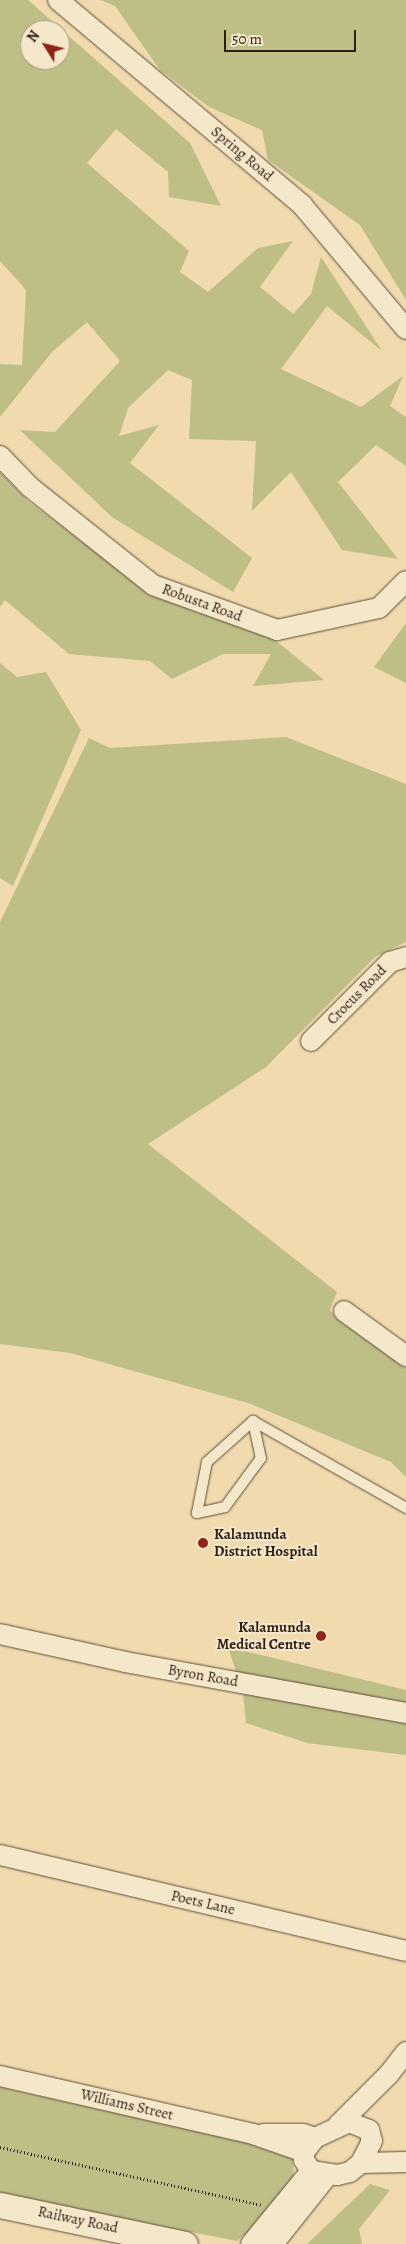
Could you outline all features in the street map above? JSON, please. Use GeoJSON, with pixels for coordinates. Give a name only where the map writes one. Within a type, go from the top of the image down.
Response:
{"type":"FeatureCollection","features":[{"type":"Feature","properties":{"kind":"street","name":"Spring Road"},"geometry":{"type":"LineString","coordinates":[[58,0],[302,205],[406,329]]}},
{"type":"Feature","properties":{"kind":"street","name":"Robusta Road"},"geometry":{"type":"LineString","coordinates":[[0,456],[30,488],[153,585],[277,630],[379,608],[406,581]]}},
{"type":"Feature","properties":{"kind":"street","name":"Crocus Road"},"geometry":{"type":"LineString","coordinates":[[312,1041],[390,962],[406,957]]}},
{"type":"Feature","properties":{"kind":"street"},"geometry":{"type":"LineString","coordinates":[[344,1310],[406,1356]]}},
{"type":"Feature","properties":{"kind":"street","name":"Byron Road"},"geometry":{"type":"LineString","coordinates":[[0,1634],[125,1662],[406,1713]]}},
{"type":"Feature","properties":{"kind":"street","name":"Poets Lane"},"geometry":{"type":"LineString","coordinates":[[0,1855],[406,1952]]}},
{"type":"Feature","properties":{"kind":"street"},"geometry":{"type":"LineString","coordinates":[[319,2173],[304,2160],[310,2145],[338,2125],[389,2074],[406,2052]]}},
{"type":"Feature","properties":{"kind":"street"},"geometry":{"type":"LineString","coordinates":[[251,2244],[277,2211],[319,2173],[350,2172],[361,2163],[370,2135],[375,2102],[389,2074]]}},
{"type":"Feature","properties":{"kind":"street","name":"Williams Street"},"geometry":{"type":"LineString","coordinates":[[0,2076],[253,2134],[277,2132],[310,2145]]}},
{"type":"Feature","properties":{"kind":"street"},"geometry":{"type":"LineString","coordinates":[[338,2125],[349,2122],[406,2161]]}},
{"type":"Feature","properties":{"kind":"street"},"geometry":{"type":"LineString","coordinates":[[361,2163],[406,2161]]}},
{"type":"Feature","properties":{"kind":"street"},"geometry":{"type":"LineString","coordinates":[[273,2244],[319,2173]]}},
{"type":"Feature","properties":{"kind":"street","name":"Railway Road"},"geometry":{"type":"LineString","coordinates":[[0,2204],[185,2244]]}},
{"type":"Feature","properties":{"kind":"lane"},"geometry":{"type":"LineString","coordinates":[[253,1421],[261,1458],[225,1507],[197,1513],[207,1462],[253,1421]]}},
{"type":"Feature","properties":{"kind":"lane"},"geometry":{"type":"LineString","coordinates":[[253,1421],[406,1508]]}},
{"type":"Feature","properties":{"kind":"path"},"geometry":{"type":"LineString","coordinates":[[0,2147],[267,2206],[277,2211]]}},
{"type":"Feature","properties":{"kind":"green space"},"geometry":{"type":"Polygon","coordinates":[[[0,0],[28,0],[51,20],[20,20],[20,70],[70,70],[70,37],[190,143],[221,206],[169,197],[168,172],[116,129],[87,163],[189,251],[180,272],[208,292],[258,248],[293,241],[260,287],[293,314],[311,294],[321,257],[382,351],[327,306],[281,369],[361,407],[403,376],[390,406],[406,417],[406,466],[376,445],[338,482],[398,559],[342,550],[291,472],[252,511],[256,441],[189,439],[192,380],[168,370],[128,408],[119,436],[159,425],[130,463],[252,558],[233,592],[112,517],[20,430],[55,432],[120,361],[87,322],[52,352],[0,417],[0,364],[22,365],[26,290],[0,261],[0,0]]]}},
{"type":"Feature","properties":{"kind":"green space"},"geometry":{"type":"Polygon","coordinates":[[[101,0],[406,0],[406,300],[360,225],[268,160],[262,130],[209,107],[160,70],[115,6],[101,0]]]}},
{"type":"Feature","properties":{"kind":"green space"},"geometry":{"type":"Polygon","coordinates":[[[0,472],[29,502],[141,585],[269,635],[324,680],[253,686],[271,654],[223,654],[172,679],[150,661],[69,654],[5,600],[0,607],[0,472]]]}},
{"type":"Feature","properties":{"kind":"green space"},"geometry":{"type":"Polygon","coordinates":[[[406,623],[406,683],[374,667],[406,623]]]}},
{"type":"Feature","properties":{"kind":"green space"},"geometry":{"type":"Polygon","coordinates":[[[0,663],[17,677],[46,672],[81,730],[13,886],[0,878],[0,663]]]}},
{"type":"Feature","properties":{"kind":"green space"},"geometry":{"type":"Polygon","coordinates":[[[286,737],[406,784],[406,942],[375,957],[266,1067],[148,1144],[337,1292],[330,1310],[336,1318],[406,1368],[406,1477],[391,1462],[251,1404],[70,1353],[0,1344],[0,922],[89,738],[110,748],[286,737]]]}},
{"type":"Feature","properties":{"kind":"green space"},"geometry":{"type":"Polygon","coordinates":[[[228,1647],[406,1690],[406,1755],[307,1743],[246,1723],[243,1693],[228,1647]]]}},
{"type":"Feature","properties":{"kind":"green space"},"geometry":{"type":"Polygon","coordinates":[[[0,2087],[292,2152],[294,2178],[252,2229],[237,2241],[0,2194],[0,2087]]]}},
{"type":"Feature","properties":{"kind":"green space"},"geometry":{"type":"Polygon","coordinates":[[[370,2184],[390,2190],[359,2229],[362,2244],[307,2244],[370,2184]]]}},
{"type":"Feature","properties":{"kind":"place","name":"Kalamunda District Hospital"},"geometry":{"type":"Point","coordinates":[203,1543]}},
{"type":"Feature","properties":{"kind":"place","name":"Kalamunda Medical Centre"},"geometry":{"type":"Point","coordinates":[321,1636]}}]}
